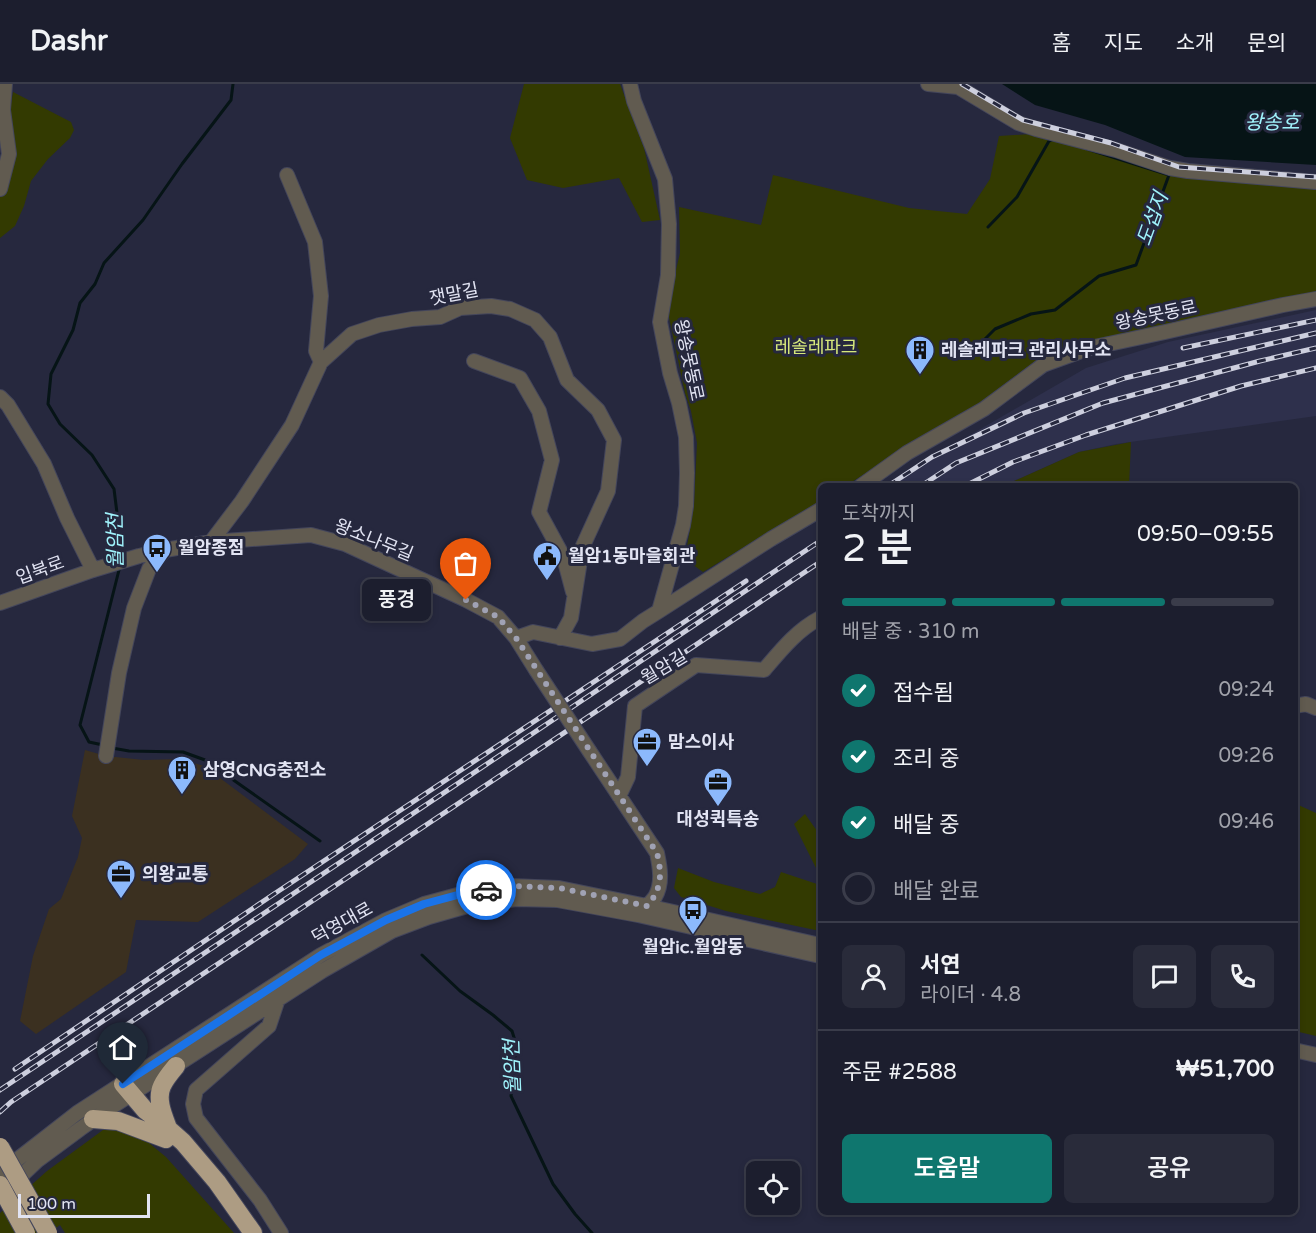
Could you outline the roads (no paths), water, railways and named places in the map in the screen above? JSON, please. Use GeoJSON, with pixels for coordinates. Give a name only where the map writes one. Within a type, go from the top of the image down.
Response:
{"type":"FeatureCollection","features":[{"type":"Feature","properties":{"kind":"highway"},"geometry":{"type":"LineString","coordinates":[[176,1066],[162,1086],[160,1095],[167,1134],[241,1233]]}},
{"type":"Feature","properties":{"kind":"highway"},"geometry":{"type":"LineString","coordinates":[[127,1089],[145,1110],[153,1125],[183,1142],[217,1182],[254,1233]]}},
{"type":"Feature","properties":{"kind":"highway"},"geometry":{"type":"LineString","coordinates":[[93,1119],[118,1121],[167,1134]]}},
{"type":"Feature","properties":{"kind":"highway"},"geometry":{"type":"LineString","coordinates":[[0,1147],[48,1233]]}},
{"type":"Feature","properties":{"kind":"highway"},"geometry":{"type":"LineString","coordinates":[[0,1185],[26,1233]]}},
{"type":"Feature","properties":{"kind":"street"},"geometry":{"type":"LineString","coordinates":[[0,189],[9,154],[3,110],[5,84]]}},
{"type":"Feature","properties":{"kind":"street","name":"왕송못동로"},"geometry":{"type":"LineString","coordinates":[[630,84],[665,179],[669,224],[668,275],[660,322],[686,436],[686,506],[683,525],[659,611]]}},
{"type":"Feature","properties":{"kind":"street"},"geometry":{"type":"LineString","coordinates":[[928,84],[958,87],[1018,123],[1116,150],[1170,168],[1316,182]]}},
{"type":"Feature","properties":{"kind":"street"},"geometry":{"type":"LineString","coordinates":[[287,175],[315,242],[321,296],[316,351],[321,362]]}},
{"type":"Feature","properties":{"kind":"street","name":"왕송못동로"},"geometry":{"type":"LineString","coordinates":[[865,483],[907,453],[984,409],[1043,365],[1090,348],[1316,299]]}},
{"type":"Feature","properties":{"kind":"street","name":"잿말길"},"geometry":{"type":"LineString","coordinates":[[211,542],[242,501],[292,425],[321,362],[351,334],[380,325],[440,317],[460,308],[491,306],[510,309],[535,320],[550,337],[567,380],[598,410],[614,440],[608,491],[582,548],[571,618],[560,638]]}},
{"type":"Feature","properties":{"kind":"street"},"geometry":{"type":"LineString","coordinates":[[474,361],[519,378],[539,411],[552,460],[539,512],[564,558],[574,596]]}},
{"type":"Feature","properties":{"kind":"street"},"geometry":{"type":"LineString","coordinates":[[0,397],[8,405],[44,464],[67,518],[99,568]]}},
{"type":"Feature","properties":{"kind":"street"},"geometry":{"type":"LineString","coordinates":[[643,911],[657,892],[661,870],[657,853],[516,638],[533,632],[592,644],[620,639],[643,621],[818,511]]}},
{"type":"Feature","properties":{"kind":"street","name":"왕소나무길"},"geometry":{"type":"LineString","coordinates":[[139,556],[211,542],[311,534],[345,544],[477,605],[498,617],[516,638]]}},
{"type":"Feature","properties":{"kind":"street"},"geometry":{"type":"LineString","coordinates":[[106,756],[134,608],[149,569],[165,550]]}},
{"type":"Feature","properties":{"kind":"street","name":"입북로"},"geometry":{"type":"LineString","coordinates":[[0,603],[139,556]]}},
{"type":"Feature","properties":{"kind":"street","name":"월암길"},"geometry":{"type":"LineString","coordinates":[[619,796],[628,777],[635,706],[696,665],[764,670],[787,643],[818,619]]}},
{"type":"Feature","properties":{"kind":"street"},"geometry":{"type":"LineString","coordinates":[[1298,705],[1306,704],[1316,708]]}},
{"type":"Feature","properties":{"kind":"street","name":"덕영대로"},"geometry":{"type":"LineString","coordinates":[[127,1089],[321,955],[386,920],[424,904],[465,893],[511,886],[559,888],[818,955]]}},
{"type":"Feature","properties":{"kind":"street","name":"덕영대로"},"geometry":{"type":"LineString","coordinates":[[127,1089],[176,1066],[322,971],[392,931],[429,916],[471,905],[516,899],[557,900],[643,911],[818,945]]}},
{"type":"Feature","properties":{"kind":"street"},"geometry":{"type":"LineString","coordinates":[[278,999],[269,1026],[196,1090],[193,1104],[196,1118],[260,1200],[281,1233]]}},
{"type":"Feature","properties":{"kind":"street"},"geometry":{"type":"LineString","coordinates":[[1298,1051],[1316,1055]]}},
{"type":"Feature","properties":{"kind":"street"},"geometry":{"type":"LineString","coordinates":[[1298,1059],[1316,1062]]}},
{"type":"Feature","properties":{"kind":"street"},"geometry":{"type":"LineString","coordinates":[[0,1196],[38,1160],[93,1119],[127,1089]]}},
{"type":"Feature","properties":{"kind":"street"},"geometry":{"type":"LineString","coordinates":[[0,1173],[77,1113],[127,1089]]}},
{"type":"Feature","properties":{"kind":"water","name":"왕송호"},"geometry":{"type":"Polygon","coordinates":[[[1002,84],[1316,84],[1316,165],[1185,157],[1105,125],[1035,105],[1002,84]]]}},
{"type":"Feature","properties":{"kind":"waterway","name":"월암천"},"geometry":{"type":"LineString","coordinates":[[117,557],[113,541],[117,513],[114,489],[92,455],[60,424],[48,404],[51,374],[73,330],[80,303],[95,284],[104,263],[143,220],[231,100],[233,84]]}},
{"type":"Feature","properties":{"kind":"waterway","name":"도섭지"},"geometry":{"type":"LineString","coordinates":[[988,227],[1017,197],[1049,141],[1054,139]]}},
{"type":"Feature","properties":{"kind":"waterway","name":"도섭지"},"geometry":{"type":"LineString","coordinates":[[970,354],[995,329],[1031,314],[1055,310],[1099,276],[1136,265],[1169,175],[1087,149]]}},
{"type":"Feature","properties":{"kind":"waterway","name":"월암천"},"geometry":{"type":"LineString","coordinates":[[103,745],[89,742],[80,725],[120,566]]}},
{"type":"Feature","properties":{"kind":"waterway","name":"월암천"},"geometry":{"type":"LineString","coordinates":[[112,748],[129,751],[183,752],[205,760],[320,841]]}},
{"type":"Feature","properties":{"kind":"waterway","name":"월암천"},"geometry":{"type":"LineString","coordinates":[[422,955],[460,991],[512,1031],[516,1044],[511,1096],[553,1184],[592,1233]]}},
{"type":"Feature","properties":{"kind":"railway"},"geometry":{"type":"LineString","coordinates":[[962,84],[1023,120],[1111,143],[1179,167],[1316,177]]}},
{"type":"Feature","properties":{"kind":"railway"},"geometry":{"type":"LineString","coordinates":[[1183,348],[1316,320]]}},
{"type":"Feature","properties":{"kind":"railway"},"geometry":{"type":"LineString","coordinates":[[893,483],[932,457],[1024,413],[1125,378],[1316,333]]}},
{"type":"Feature","properties":{"kind":"railway"},"geometry":{"type":"LineString","coordinates":[[926,483],[956,463],[1103,403],[1316,348]]}},
{"type":"Feature","properties":{"kind":"railway"},"geometry":{"type":"LineString","coordinates":[[971,483],[1013,462],[1086,435],[1241,386],[1316,368]]}},
{"type":"Feature","properties":{"kind":"railway"},"geometry":{"type":"LineString","coordinates":[[0,1090],[818,542]]}},
{"type":"Feature","properties":{"kind":"railway"},"geometry":{"type":"LineString","coordinates":[[0,1112],[11,1102],[818,563]]}},
{"type":"Feature","properties":{"kind":"railway"},"geometry":{"type":"LineString","coordinates":[[15,1069],[746,581]]}},
{"type":"Feature","properties":{"kind":"place","name":"레솔레파크 관리사무소"},"geometry":{"type":"Point","coordinates":[920,376]}},
{"type":"Feature","properties":{"kind":"place","name":"월암종점"},"geometry":{"type":"Point","coordinates":[157,574]}},
{"type":"Feature","properties":{"kind":"place","name":"월암1동마을회관"},"geometry":{"type":"Point","coordinates":[547,582]}},
{"type":"Feature","properties":{"kind":"place","name":"풍경"},"geometry":{"type":"Point","coordinates":[466,600]}},
{"type":"Feature","properties":{"kind":"place","name":"맘스이사"},"geometry":{"type":"Point","coordinates":[647,768]}},
{"type":"Feature","properties":{"kind":"place","name":"삼영CNG충전소"},"geometry":{"type":"Point","coordinates":[182,796]}},
{"type":"Feature","properties":{"kind":"place","name":"대성퀵특송"},"geometry":{"type":"Point","coordinates":[718,808]}},
{"type":"Feature","properties":{"kind":"place","name":"의왕교통"},"geometry":{"type":"Point","coordinates":[121,900]}},
{"type":"Feature","properties":{"kind":"place","name":"월암ic.월암동"},"geometry":{"type":"Point","coordinates":[693,936]}},
{"type":"Feature","properties":{"kind":"park label","name":"레솔레파크"},"geometry":{"type":"Point","coordinates":[816,347]}}]}
